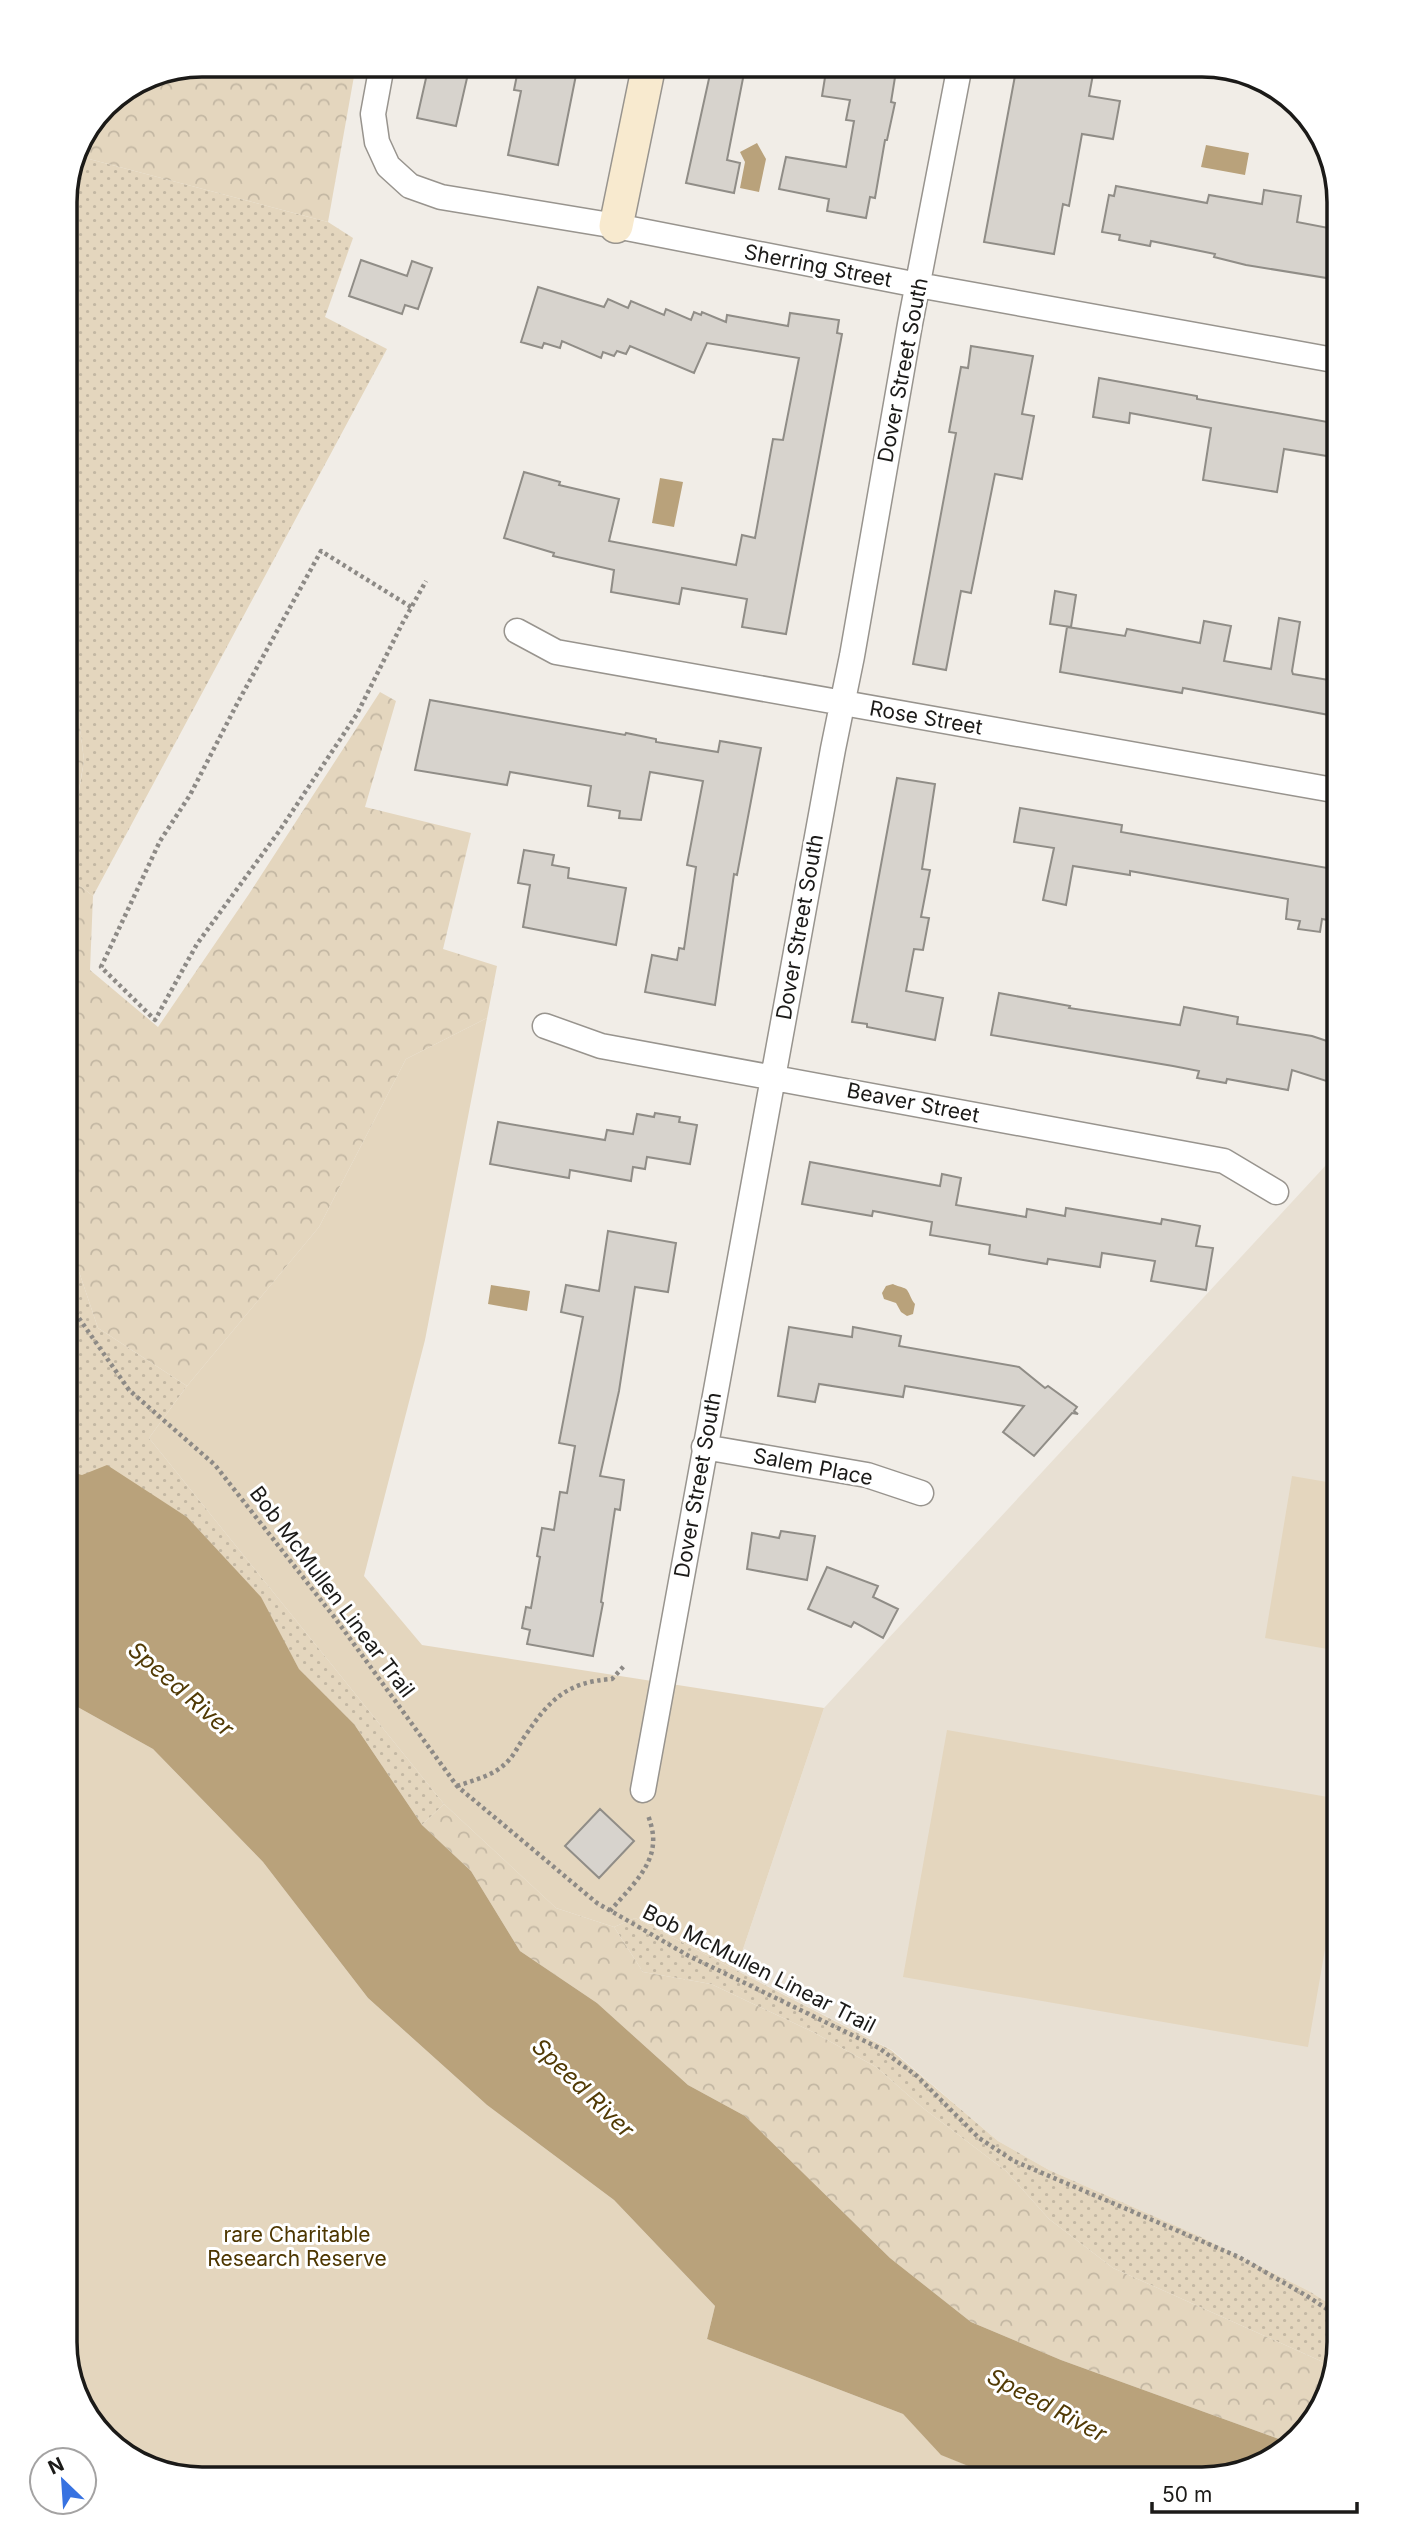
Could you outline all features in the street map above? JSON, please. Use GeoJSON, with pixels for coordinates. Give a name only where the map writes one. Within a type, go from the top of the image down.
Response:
{"type":"FeatureCollection","features":[{"type":"Feature","properties":{"kind":"street","name":"Sherring Street"},"geometry":{"type":"LineString","coordinates":[[380,77],[373,114],[377,142],[388,166],[410,187],[441,197],[615,226],[918,285],[1327,359]]}},
{"type":"Feature","properties":{"kind":"street"},"geometry":{"type":"LineString","coordinates":[[615,226],[646,77]]}},
{"type":"Feature","properties":{"kind":"street","name":"Dover Street South"},"geometry":{"type":"LineString","coordinates":[[643,1790],[958,77]]}},
{"type":"Feature","properties":{"kind":"street","name":"Rose Street"},"geometry":{"type":"LineString","coordinates":[[517,631],[556,652],[1327,789]]}},
{"type":"Feature","properties":{"kind":"street","name":"Beaver Street"},"geometry":{"type":"LineString","coordinates":[[545,1026],[601,1046],[1224,1161],[1276,1192]]}},
{"type":"Feature","properties":{"kind":"street","name":"Salem Place"},"geometry":{"type":"LineString","coordinates":[[704,1447],[867,1475],[921,1493]]}},
{"type":"Feature","properties":{"kind":"path"},"geometry":{"type":"LineString","coordinates":[[411,607],[321,551],[190,795],[160,841],[101,967],[155,1020],[197,944],[280,830],[357,714],[426,581]]}},
{"type":"Feature","properties":{"kind":"path","name":"Bob McMullen Linear Trail"},"geometry":{"type":"LineString","coordinates":[[77,1315],[129,1390],[215,1465],[335,1618],[457,1786],[597,1903],[689,1956],[879,2048],[917,2076],[979,2138],[1014,2161],[1239,2257],[1327,2309]]}},
{"type":"Feature","properties":{"kind":"path"},"geometry":{"type":"LineString","coordinates":[[457,1786],[486,1776],[506,1763],[542,1711],[564,1693],[587,1681],[612,1679],[624,1666]]}},
{"type":"Feature","properties":{"kind":"path"},"geometry":{"type":"LineString","coordinates":[[610,1911],[633,1885],[652,1854],[654,1840],[643,1790]]}},
{"type":"Feature","properties":{"kind":"shaded area"},"geometry":{"type":"Polygon","coordinates":[[[1327,1164],[1327,2302],[1199,2236],[1049,2170],[998,2141],[892,2050],[736,1970],[824,1708],[1327,1164]]]}},
{"type":"Feature","properties":{"kind":"green space"},"geometry":{"type":"Polygon","coordinates":[[[354,77],[328,222],[85,158],[98,133],[126,103],[147,90],[178,79],[354,77]]]}},
{"type":"Feature","properties":{"kind":"green space"},"geometry":{"type":"Polygon","coordinates":[[[85,158],[328,222],[353,238],[325,317],[387,349],[93,896],[77,883],[77,803],[84,761],[77,701],[77,194],[85,158]]]}},
{"type":"Feature","properties":{"kind":"green space"},"geometry":{"type":"Polygon","coordinates":[[[380,692],[396,701],[365,807],[471,833],[443,949],[497,966],[487,1018],[406,1059],[319,1227],[187,1386],[98,1328],[77,1266],[77,883],[93,896],[90,970],[158,1027],[249,894],[380,692]]]}},
{"type":"Feature","properties":{"kind":"green space"},"geometry":{"type":"Polygon","coordinates":[[[77,701],[84,761],[77,800],[77,701]]]}},
{"type":"Feature","properties":{"kind":"green space"},"geometry":{"type":"Polygon","coordinates":[[[487,1018],[425,1340],[364,1576],[422,1645],[824,1708],[736,1970],[635,1918],[614,1927],[556,1908],[444,1804],[149,1438],[187,1386],[319,1227],[406,1059],[487,1018]]]}},
{"type":"Feature","properties":{"kind":"green space"},"geometry":{"type":"Polygon","coordinates":[[[77,1266],[98,1328],[187,1386],[149,1438],[444,1804],[422,1825],[354,1724],[299,1669],[260,1597],[187,1517],[155,1497],[77,1474],[77,1266]]]}},
{"type":"Feature","properties":{"kind":"green space"},"geometry":{"type":"Polygon","coordinates":[[[1292,1476],[1327,1482],[1327,1649],[1265,1638],[1292,1476]]]}},
{"type":"Feature","properties":{"kind":"green space","name":"rare Charitable Research Reserve"},"geometry":{"type":"Polygon","coordinates":[[[77,1707],[153,1749],[263,1862],[368,1998],[487,2105],[614,2200],[715,2306],[707,2339],[903,2414],[942,2455],[971,2467],[194,2467],[178,2465],[147,2454],[120,2436],[94,2405],[81,2374],[77,2350],[77,1707]]]}},
{"type":"Feature","properties":{"kind":"green space"},"geometry":{"type":"Polygon","coordinates":[[[947,1730],[1327,1797],[1327,1938],[1308,2047],[903,1977],[947,1730]]]}},
{"type":"Feature","properties":{"kind":"green space"},"geometry":{"type":"Polygon","coordinates":[[[444,1804],[556,1908],[614,1927],[643,1972],[711,1984],[813,2032],[876,2067],[923,2108],[1006,2171],[1049,2219],[1113,2268],[1325,2363],[1320,2382],[1306,2411],[1280,2439],[1061,2360],[971,2322],[890,2258],[745,2116],[688,2085],[597,2003],[520,1951],[471,1871],[422,1825],[444,1804]]]}},
{"type":"Feature","properties":{"kind":"green space"},"geometry":{"type":"Polygon","coordinates":[[[635,1918],[891,2050],[998,2141],[1049,2170],[1199,2236],[1309,2291],[1327,2302],[1325,2363],[1113,2268],[1049,2219],[1006,2171],[923,2108],[876,2067],[813,2032],[711,1984],[643,1972],[614,1927],[635,1918]]]}},
{"type":"Feature","properties":{"kind":"water"},"geometry":{"type":"Polygon","coordinates":[[[757,143],[766,159],[759,192],[740,188],[745,162],[740,152],[757,143]]]}},
{"type":"Feature","properties":{"kind":"water"},"geometry":{"type":"Polygon","coordinates":[[[1206,145],[1249,153],[1245,175],[1201,167],[1206,145]]]}},
{"type":"Feature","properties":{"kind":"water"},"geometry":{"type":"Polygon","coordinates":[[[660,478],[683,482],[674,527],[652,523],[660,478]]]}},
{"type":"Feature","properties":{"kind":"water"},"geometry":{"type":"Polygon","coordinates":[[[893,1284],[907,1290],[915,1304],[913,1314],[907,1316],[896,1303],[884,1299],[882,1293],[886,1286],[893,1284]]]}},
{"type":"Feature","properties":{"kind":"water"},"geometry":{"type":"Polygon","coordinates":[[[491,1285],[530,1291],[527,1311],[488,1304],[491,1285]]]}},
{"type":"Feature","properties":{"kind":"water","name":"Speed River"},"geometry":{"type":"Polygon","coordinates":[[[107,1465],[187,1517],[261,1597],[299,1669],[354,1724],[422,1825],[471,1871],[520,1951],[597,2003],[688,2085],[745,2116],[890,2258],[971,2322],[1061,2360],[1280,2439],[1250,2457],[1218,2466],[971,2467],[941,2455],[903,2414],[707,2339],[715,2306],[614,2200],[487,2105],[368,1998],[263,1862],[153,1749],[77,1707],[77,1474],[82,1475],[107,1465]]]}},
{"type":"Feature","properties":{"kind":"building"},"geometry":{"type":"Polygon","coordinates":[[[426,77],[467,77],[456,126],[417,118],[426,77]]]}},
{"type":"Feature","properties":{"kind":"building"},"geometry":{"type":"Polygon","coordinates":[[[517,77],[576,77],[558,165],[508,155],[521,91],[514,90],[517,77]]]}},
{"type":"Feature","properties":{"kind":"building"},"geometry":{"type":"Polygon","coordinates":[[[709,77],[743,77],[727,160],[740,163],[734,193],[686,183],[709,77]]]}},
{"type":"Feature","properties":{"kind":"building"},"geometry":{"type":"Polygon","coordinates":[[[825,77],[895,77],[891,102],[895,103],[885,140],[875,198],[870,197],[866,218],[827,211],[829,199],[779,189],[786,157],[846,167],[854,121],[846,120],[850,100],[822,96],[825,77]]]}},
{"type":"Feature","properties":{"kind":"building"},"geometry":{"type":"Polygon","coordinates":[[[1015,77],[1093,77],[1089,96],[1120,101],[1113,139],[1082,134],[1069,206],[1063,204],[1054,254],[984,242],[1015,77]]]}},
{"type":"Feature","properties":{"kind":"building"},"geometry":{"type":"Polygon","coordinates":[[[1116,186],[1207,203],[1209,195],[1262,204],[1264,190],[1301,196],[1297,222],[1327,228],[1327,278],[1246,265],[1214,257],[1215,254],[1151,241],[1150,246],[1119,240],[1120,235],[1102,232],[1109,195],[1114,196],[1116,186]]]}},
{"type":"Feature","properties":{"kind":"building"},"geometry":{"type":"Polygon","coordinates":[[[361,260],[407,276],[412,261],[432,268],[418,309],[405,305],[402,314],[349,296],[361,260]]]}},
{"type":"Feature","properties":{"kind":"building"},"geometry":{"type":"Polygon","coordinates":[[[538,287],[604,307],[608,299],[628,308],[631,301],[664,315],[666,309],[691,320],[694,312],[701,315],[702,312],[726,322],[727,315],[788,326],[790,313],[839,320],[837,333],[842,334],[786,634],[742,627],[747,599],[682,588],[679,604],[611,592],[614,570],[553,556],[554,553],[504,538],[524,472],[560,482],[559,485],[619,499],[609,541],[736,565],[742,535],[755,538],[773,439],[783,440],[799,358],[707,343],[694,373],[630,346],[626,354],[617,351],[614,356],[603,352],[601,358],[562,341],[560,348],[544,343],[542,348],[521,342],[538,287]]]}},
{"type":"Feature","properties":{"kind":"building"},"geometry":{"type":"Polygon","coordinates":[[[971,346],[1033,356],[1022,414],[1034,416],[1022,479],[995,474],[971,593],[961,591],[946,670],[913,664],[956,433],[949,432],[961,367],[968,368],[971,346]]]}},
{"type":"Feature","properties":{"kind":"building"},"geometry":{"type":"Polygon","coordinates":[[[1099,378],[1327,422],[1327,456],[1284,449],[1277,492],[1203,480],[1211,428],[1130,413],[1129,423],[1093,417],[1099,378]]]}},
{"type":"Feature","properties":{"kind":"building"},"geometry":{"type":"Polygon","coordinates":[[[1055,591],[1076,595],[1071,627],[1050,624],[1055,591]]]}},
{"type":"Feature","properties":{"kind":"building"},"geometry":{"type":"Polygon","coordinates":[[[1279,618],[1300,622],[1292,671],[1293,674],[1327,680],[1327,715],[1183,688],[1182,693],[1060,672],[1067,627],[1125,636],[1127,629],[1200,643],[1204,621],[1231,626],[1224,661],[1271,669],[1279,618]]]}},
{"type":"Feature","properties":{"kind":"building"},"geometry":{"type":"Polygon","coordinates":[[[430,700],[625,735],[626,733],[656,739],[656,742],[718,752],[720,741],[761,748],[737,875],[734,874],[715,1005],[645,992],[652,955],[677,960],[679,948],[684,949],[696,867],[687,865],[703,781],[650,772],[641,820],[619,818],[620,811],[588,806],[591,786],[510,772],[507,785],[415,770],[430,700]]]}},
{"type":"Feature","properties":{"kind":"building"},"geometry":{"type":"Polygon","coordinates":[[[897,778],[935,784],[922,869],[930,870],[921,917],[929,918],[923,950],[914,949],[906,991],[943,998],[935,1040],[852,1022],[897,778]]]}},
{"type":"Feature","properties":{"kind":"building"},"geometry":{"type":"Polygon","coordinates":[[[1020,808],[1122,825],[1121,832],[1327,868],[1327,920],[1322,919],[1320,932],[1298,929],[1300,921],[1286,919],[1288,899],[1130,871],[1130,875],[1073,866],[1066,905],[1043,900],[1054,848],[1014,842],[1020,808]]]}},
{"type":"Feature","properties":{"kind":"building"},"geometry":{"type":"Polygon","coordinates":[[[524,850],[554,855],[552,865],[569,868],[568,878],[626,888],[616,945],[523,927],[530,885],[518,883],[524,850]]]}},
{"type":"Feature","properties":{"kind":"building"},"geometry":{"type":"Polygon","coordinates":[[[999,993],[1070,1006],[1069,1008],[1180,1025],[1184,1007],[1238,1017],[1237,1024],[1312,1036],[1327,1041],[1327,1081],[1292,1070],[1288,1090],[1227,1079],[1226,1083],[1197,1078],[1199,1071],[991,1035],[999,993]]]}},
{"type":"Feature","properties":{"kind":"building"},"geometry":{"type":"Polygon","coordinates":[[[655,1113],[680,1117],[679,1122],[697,1125],[690,1164],[647,1157],[645,1169],[633,1167],[631,1181],[570,1170],[569,1178],[490,1164],[498,1122],[605,1140],[607,1130],[633,1134],[637,1114],[654,1117],[655,1113]]]}},
{"type":"Feature","properties":{"kind":"building"},"geometry":{"type":"Polygon","coordinates":[[[810,1162],[940,1186],[942,1174],[961,1178],[956,1205],[1026,1217],[1027,1209],[1065,1216],[1066,1208],[1161,1224],[1162,1219],[1200,1226],[1196,1246],[1213,1248],[1206,1290],[1151,1281],[1155,1261],[1102,1253],[1100,1267],[1048,1259],[1047,1264],[989,1254],[990,1245],[930,1235],[932,1222],[873,1211],[872,1216],[802,1204],[810,1162]]]}},
{"type":"Feature","properties":{"kind":"building"},"geometry":{"type":"Polygon","coordinates":[[[608,1231],[676,1243],[668,1292],[635,1287],[619,1391],[600,1476],[624,1480],[620,1510],[615,1509],[593,1656],[527,1644],[530,1630],[522,1628],[526,1607],[531,1608],[542,1528],[554,1530],[560,1492],[567,1493],[575,1446],[559,1443],[583,1317],[561,1312],[566,1285],[599,1291],[608,1231]]]}},
{"type":"Feature","properties":{"kind":"building"},"geometry":{"type":"Polygon","coordinates":[[[789,1327],[852,1337],[853,1327],[901,1336],[899,1346],[1019,1367],[1045,1388],[1048,1386],[1077,1407],[1074,1411],[1078,1414],[1072,1413],[1034,1456],[1003,1432],[1024,1406],[905,1386],[903,1397],[819,1384],[815,1402],[778,1396],[789,1327]]]}},
{"type":"Feature","properties":{"kind":"building"},"geometry":{"type":"Polygon","coordinates":[[[781,1531],[815,1536],[807,1580],[747,1569],[752,1533],[779,1538],[781,1531]]]}},
{"type":"Feature","properties":{"kind":"building"},"geometry":{"type":"Polygon","coordinates":[[[827,1567],[878,1586],[873,1597],[898,1609],[883,1638],[854,1622],[851,1627],[808,1609],[827,1567]]]}},
{"type":"Feature","properties":{"kind":"building"},"geometry":{"type":"Polygon","coordinates":[[[600,1809],[634,1841],[599,1878],[565,1846],[600,1809]]]}}]}
